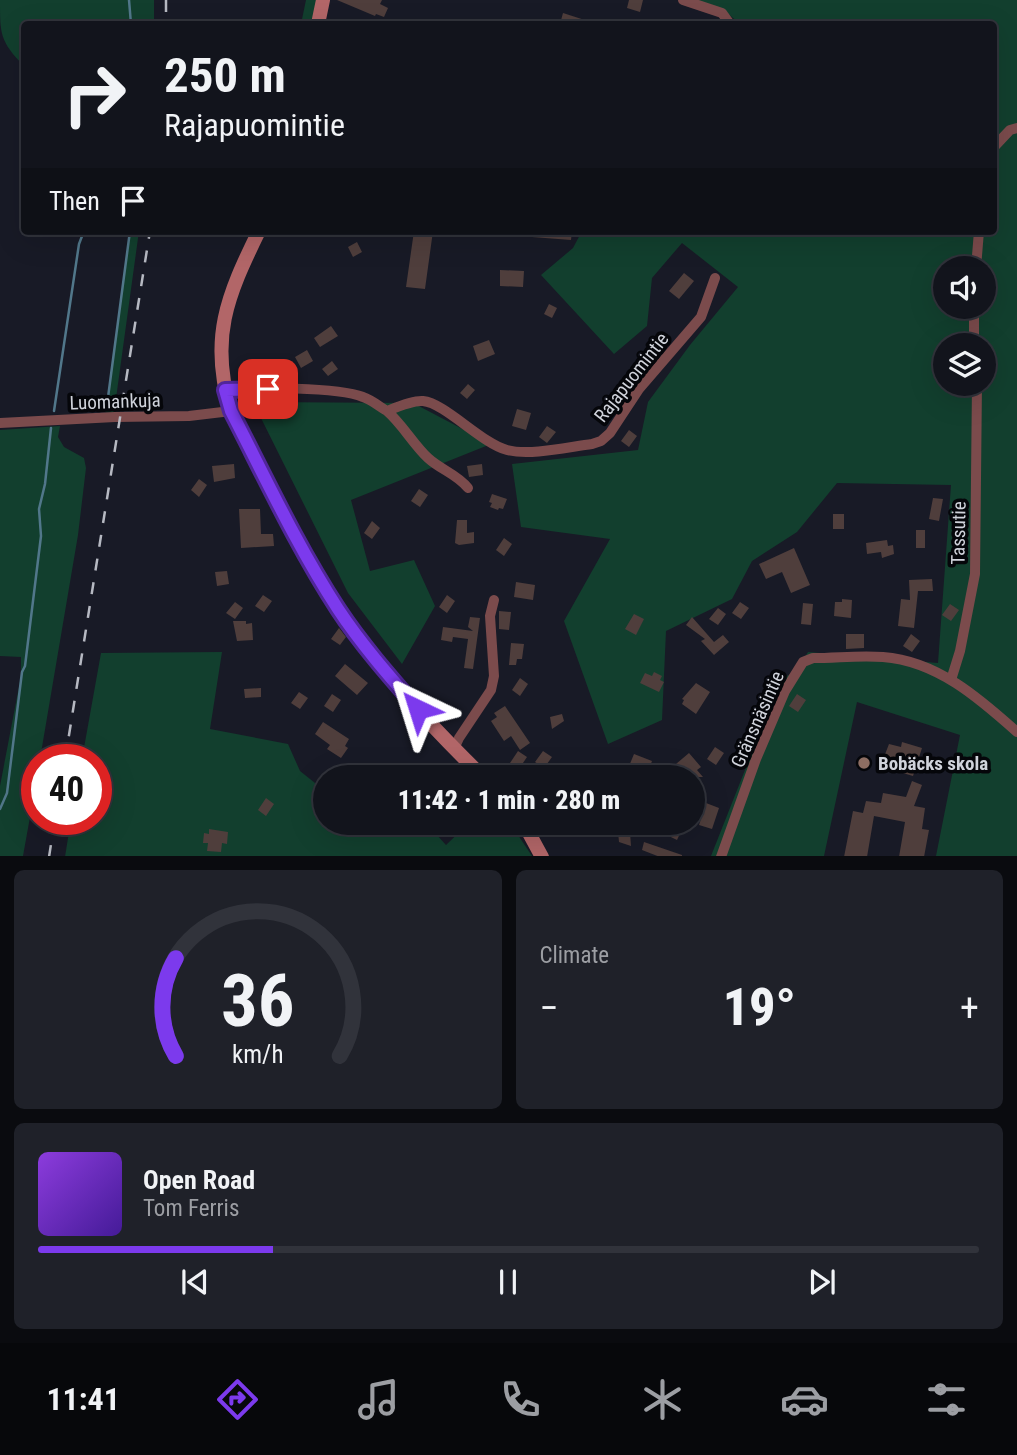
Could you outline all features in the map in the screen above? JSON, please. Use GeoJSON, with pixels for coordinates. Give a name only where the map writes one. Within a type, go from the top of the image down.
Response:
{"type":"FeatureCollection","features":[{"type":"Feature","properties":{"kind":"street"},"geometry":{"type":"LineString","coordinates":[[319,21],[323,0]]}},
{"type":"Feature","properties":{"kind":"street"},"geometry":{"type":"LineString","coordinates":[[683,0],[722,13],[728,21]]}},
{"type":"Feature","properties":{"kind":"street"},"geometry":{"type":"LineString","coordinates":[[997,144],[1010,130],[1017,128]]}},
{"type":"Feature","properties":{"kind":"street"},"geometry":{"type":"LineString","coordinates":[[257,235],[234,285],[220,342],[225,390],[231,411],[310,562],[339,610],[379,664],[471,765]]}},
{"type":"Feature","properties":{"kind":"street"},"geometry":{"type":"LineString","coordinates":[[977,256],[979,235]]}},
{"type":"Feature","properties":{"kind":"street","name":"Rajapuomintie"},"geometry":{"type":"LineString","coordinates":[[387,411],[423,400],[440,407],[507,450],[528,452],[597,443],[610,433],[639,389],[701,317],[715,278]]}},
{"type":"Feature","properties":{"kind":"street"},"geometry":{"type":"LineString","coordinates":[[225,390],[242,388],[344,392],[365,397],[397,419],[428,458],[460,478],[468,488]]}},
{"type":"Feature","properties":{"kind":"street","name":"Tassutie"},"geometry":{"type":"LineString","coordinates":[[951,680],[960,651],[975,574],[977,396]]}},
{"type":"Feature","properties":{"kind":"street","name":"Luomankuja"},"geometry":{"type":"LineString","coordinates":[[0,423],[132,416],[189,416],[231,411]]}},
{"type":"Feature","properties":{"kind":"street"},"geometry":{"type":"LineString","coordinates":[[454,749],[491,691],[494,676],[490,615],[494,600]]}},
{"type":"Feature","properties":{"kind":"street","name":"Gränsnäsintie"},"geometry":{"type":"LineString","coordinates":[[721,856],[756,759],[785,691],[803,662],[813,658],[887,657],[924,667],[977,697],[1017,732]]}},
{"type":"Feature","properties":{"kind":"street"},"geometry":{"type":"LineString","coordinates":[[530,835],[542,856]]}},
{"type":"Feature","properties":{"kind":"green space"},"geometry":{"type":"Polygon","coordinates":[[[0,0],[154,0],[154,21],[21,21],[21,63],[6,43],[0,22],[0,0]]]}},
{"type":"Feature","properties":{"kind":"green space"},"geometry":{"type":"Polygon","coordinates":[[[306,0],[323,0],[319,21],[302,21],[306,0]]]}},
{"type":"Feature","properties":{"kind":"green space"},"geometry":{"type":"Polygon","coordinates":[[[694,0],[1017,0],[1017,856],[936,856],[960,735],[857,702],[824,856],[711,856],[781,679],[796,671],[808,652],[938,663],[951,485],[837,483],[797,532],[752,561],[732,599],[666,631],[662,720],[608,744],[564,621],[610,539],[521,527],[512,464],[638,450],[648,402],[738,287],[682,243],[652,278],[647,326],[614,354],[541,275],[573,248],[580,235],[997,235],[997,21],[736,21],[726,12],[694,0]]]}},
{"type":"Feature","properties":{"kind":"green space"},"geometry":{"type":"Polygon","coordinates":[[[129,235],[138,235],[114,413],[96,411],[107,404],[129,235]]]}},
{"type":"Feature","properties":{"kind":"green space"},"geometry":{"type":"Polygon","coordinates":[[[253,402],[413,403],[491,444],[351,500],[370,571],[414,560],[435,606],[402,664],[348,593],[253,402]]]}},
{"type":"Feature","properties":{"kind":"green space"},"geometry":{"type":"Polygon","coordinates":[[[60,426],[58,437],[64,447],[84,458],[86,468],[78,535],[43,744],[21,744],[21,835],[27,835],[23,856],[0,856],[0,786],[21,676],[21,657],[0,656],[0,430],[60,426]]]}},
{"type":"Feature","properties":{"kind":"green space"},"geometry":{"type":"Polygon","coordinates":[[[222,652],[210,729],[288,744],[300,771],[313,781],[313,835],[437,835],[446,845],[456,835],[518,835],[532,856],[65,856],[68,835],[112,835],[112,744],[85,744],[101,653],[222,652]]]}},
{"type":"Feature","properties":{"kind":"building"},"geometry":{"type":"Polygon","coordinates":[[[337,0],[382,0],[380,4],[388,8],[384,17],[375,16],[337,0]]]}},
{"type":"Feature","properties":{"kind":"building"},"geometry":{"type":"Polygon","coordinates":[[[629,0],[643,0],[640,12],[627,8],[629,0]]]}},
{"type":"Feature","properties":{"kind":"building"},"geometry":{"type":"Polygon","coordinates":[[[563,13],[588,21],[561,21],[563,13]]]}},
{"type":"Feature","properties":{"kind":"building"},"geometry":{"type":"Polygon","coordinates":[[[413,235],[432,235],[425,289],[406,287],[413,235]]]}},
{"type":"Feature","properties":{"kind":"building"},"geometry":{"type":"Polygon","coordinates":[[[532,235],[572,235],[571,240],[532,235]]]}},
{"type":"Feature","properties":{"kind":"building"},"geometry":{"type":"Polygon","coordinates":[[[357,242],[362,252],[353,257],[348,247],[357,242]]]}},
{"type":"Feature","properties":{"kind":"building"},"geometry":{"type":"Polygon","coordinates":[[[500,270],[524,271],[523,287],[500,286],[500,270]]]}},
{"type":"Feature","properties":{"kind":"building"},"geometry":{"type":"Polygon","coordinates":[[[684,273],[694,281],[679,299],[669,291],[684,273]]]}},
{"type":"Feature","properties":{"kind":"building"},"geometry":{"type":"Polygon","coordinates":[[[549,304],[557,308],[552,318],[544,314],[549,304]]]}},
{"type":"Feature","properties":{"kind":"building"},"geometry":{"type":"Polygon","coordinates":[[[331,326],[338,336],[320,347],[314,338],[331,326]]]}},
{"type":"Feature","properties":{"kind":"building"},"geometry":{"type":"Polygon","coordinates":[[[489,340],[495,354],[478,361],[473,346],[489,340]]]}},
{"type":"Feature","properties":{"kind":"building"},"geometry":{"type":"Polygon","coordinates":[[[307,350],[313,361],[301,368],[295,357],[307,350]]]}},
{"type":"Feature","properties":{"kind":"building"},"geometry":{"type":"Polygon","coordinates":[[[332,361],[338,369],[328,376],[322,369],[332,361]]]}},
{"type":"Feature","properties":{"kind":"building"},"geometry":{"type":"Polygon","coordinates":[[[468,384],[475,390],[467,399],[460,393],[468,384]]]}},
{"type":"Feature","properties":{"kind":"building"},"geometry":{"type":"Polygon","coordinates":[[[517,409],[531,413],[526,430],[512,426],[517,409]]]}},
{"type":"Feature","properties":{"kind":"building"},"geometry":{"type":"Polygon","coordinates":[[[547,426],[556,432],[547,443],[539,437],[547,426]]]}},
{"type":"Feature","properties":{"kind":"building"},"geometry":{"type":"Polygon","coordinates":[[[629,430],[637,436],[629,447],[621,441],[629,430]]]}},
{"type":"Feature","properties":{"kind":"building"},"geometry":{"type":"Polygon","coordinates":[[[234,464],[235,478],[214,482],[212,466],[234,464]]]}},
{"type":"Feature","properties":{"kind":"building"},"geometry":{"type":"Polygon","coordinates":[[[482,464],[483,475],[469,477],[467,466],[482,464]]]}},
{"type":"Feature","properties":{"kind":"building"},"geometry":{"type":"Polygon","coordinates":[[[199,479],[207,485],[199,497],[191,490],[199,479]]]}},
{"type":"Feature","properties":{"kind":"building"},"geometry":{"type":"Polygon","coordinates":[[[419,489],[428,495],[420,507],[411,501],[419,489]]]}},
{"type":"Feature","properties":{"kind":"building"},"geometry":{"type":"Polygon","coordinates":[[[492,494],[507,499],[503,509],[490,507],[492,494]]]}},
{"type":"Feature","properties":{"kind":"building"},"geometry":{"type":"Polygon","coordinates":[[[933,498],[943,499],[939,521],[929,519],[933,498]]]}},
{"type":"Feature","properties":{"kind":"building"},"geometry":{"type":"Polygon","coordinates":[[[239,509],[260,509],[261,534],[273,534],[274,546],[241,548],[239,509]]]}},
{"type":"Feature","properties":{"kind":"building"},"geometry":{"type":"Polygon","coordinates":[[[833,514],[844,514],[844,529],[833,529],[833,514]]]}},
{"type":"Feature","properties":{"kind":"building"},"geometry":{"type":"Polygon","coordinates":[[[457,520],[467,520],[467,533],[474,532],[474,543],[455,543],[457,520]]]}},
{"type":"Feature","properties":{"kind":"building"},"geometry":{"type":"Polygon","coordinates":[[[372,521],[380,528],[372,539],[364,533],[372,521]]]}},
{"type":"Feature","properties":{"kind":"building"},"geometry":{"type":"Polygon","coordinates":[[[916,530],[925,530],[925,548],[916,548],[916,530]]]}},
{"type":"Feature","properties":{"kind":"building"},"geometry":{"type":"Polygon","coordinates":[[[504,538],[512,544],[504,556],[496,550],[504,538]]]}},
{"type":"Feature","properties":{"kind":"building"},"geometry":{"type":"Polygon","coordinates":[[[887,540],[888,546],[893,545],[894,554],[882,558],[881,552],[867,554],[866,543],[887,540]]]}},
{"type":"Feature","properties":{"kind":"building"},"geometry":{"type":"Polygon","coordinates":[[[794,548],[810,585],[791,593],[782,572],[766,579],[759,564],[794,548]]]}},
{"type":"Feature","properties":{"kind":"building"},"geometry":{"type":"Polygon","coordinates":[[[227,571],[229,584],[217,586],[215,572],[227,571]]]}},
{"type":"Feature","properties":{"kind":"building"},"geometry":{"type":"Polygon","coordinates":[[[932,579],[933,591],[918,591],[914,628],[898,626],[901,599],[910,600],[909,580],[932,579]]]}},
{"type":"Feature","properties":{"kind":"building"},"geometry":{"type":"Polygon","coordinates":[[[516,582],[535,585],[533,600],[514,597],[516,582]]]}},
{"type":"Feature","properties":{"kind":"building"},"geometry":{"type":"Polygon","coordinates":[[[263,595],[272,601],[264,612],[255,606],[263,595]]]}},
{"type":"Feature","properties":{"kind":"building"},"geometry":{"type":"Polygon","coordinates":[[[447,595],[455,601],[447,613],[439,607],[447,595]]]}},
{"type":"Feature","properties":{"kind":"building"},"geometry":{"type":"Polygon","coordinates":[[[842,599],[852,600],[851,618],[834,616],[835,602],[842,602],[842,599]]]}},
{"type":"Feature","properties":{"kind":"building"},"geometry":{"type":"Polygon","coordinates":[[[235,602],[243,608],[235,619],[226,613],[235,602]]]}},
{"type":"Feature","properties":{"kind":"building"},"geometry":{"type":"Polygon","coordinates":[[[740,602],[749,608],[741,619],[732,613],[740,602]]]}},
{"type":"Feature","properties":{"kind":"building"},"geometry":{"type":"Polygon","coordinates":[[[803,603],[813,604],[811,625],[801,624],[803,603]]]}},
{"type":"Feature","properties":{"kind":"building"},"geometry":{"type":"Polygon","coordinates":[[[950,604],[959,610],[951,621],[942,615],[950,604]]]}},
{"type":"Feature","properties":{"kind":"building"},"geometry":{"type":"Polygon","coordinates":[[[718,608],[726,614],[718,625],[709,619],[718,608]]]}},
{"type":"Feature","properties":{"kind":"building"},"geometry":{"type":"Polygon","coordinates":[[[499,611],[511,612],[509,630],[499,629],[499,611]]]}},
{"type":"Feature","properties":{"kind":"building"},"geometry":{"type":"Polygon","coordinates":[[[634,614],[644,619],[636,635],[625,629],[634,614]]]}},
{"type":"Feature","properties":{"kind":"building"},"geometry":{"type":"Polygon","coordinates":[[[470,617],[480,618],[473,669],[464,668],[468,639],[453,637],[452,642],[441,640],[443,627],[473,631],[468,627],[470,617]]]}},
{"type":"Feature","properties":{"kind":"building"},"geometry":{"type":"Polygon","coordinates":[[[692,617],[714,642],[723,635],[729,642],[714,655],[701,641],[705,639],[686,625],[692,617]]]}},
{"type":"Feature","properties":{"kind":"building"},"geometry":{"type":"Polygon","coordinates":[[[233,621],[252,623],[253,640],[237,641],[233,621]]]}},
{"type":"Feature","properties":{"kind":"building"},"geometry":{"type":"Polygon","coordinates":[[[339,628],[346,637],[340,645],[331,639],[339,628]]]}},
{"type":"Feature","properties":{"kind":"building"},"geometry":{"type":"Polygon","coordinates":[[[846,634],[864,634],[864,648],[846,649],[846,634]]]}},
{"type":"Feature","properties":{"kind":"building"},"geometry":{"type":"Polygon","coordinates":[[[911,634],[920,641],[912,652],[903,646],[911,634]]]}},
{"type":"Feature","properties":{"kind":"building"},"geometry":{"type":"Polygon","coordinates":[[[511,643],[524,644],[522,659],[517,659],[516,665],[509,665],[511,643]]]}},
{"type":"Feature","properties":{"kind":"building"},"geometry":{"type":"Polygon","coordinates":[[[345,664],[368,683],[357,695],[335,676],[345,664]]]}},
{"type":"Feature","properties":{"kind":"building"},"geometry":{"type":"Polygon","coordinates":[[[654,672],[662,676],[660,680],[664,682],[659,692],[640,683],[645,673],[652,676],[654,672]]]}},
{"type":"Feature","properties":{"kind":"building"},"geometry":{"type":"Polygon","coordinates":[[[520,678],[528,684],[520,696],[512,690],[520,678]]]}},
{"type":"Feature","properties":{"kind":"building"},"geometry":{"type":"Polygon","coordinates":[[[696,683],[710,692],[696,714],[682,704],[682,699],[696,683]]]}},
{"type":"Feature","properties":{"kind":"building"},"geometry":{"type":"Polygon","coordinates":[[[261,688],[261,697],[245,698],[244,689],[261,688]]]}},
{"type":"Feature","properties":{"kind":"building"},"geometry":{"type":"Polygon","coordinates":[[[299,692],[308,698],[300,709],[291,703],[299,692]]]}},
{"type":"Feature","properties":{"kind":"building"},"geometry":{"type":"Polygon","coordinates":[[[332,694],[341,700],[333,712],[324,706],[332,694]]]}},
{"type":"Feature","properties":{"kind":"building"},"geometry":{"type":"Polygon","coordinates":[[[797,694],[806,700],[798,712],[789,706],[797,694]]]}},
{"type":"Feature","properties":{"kind":"building"},"geometry":{"type":"Polygon","coordinates":[[[505,706],[530,743],[520,750],[511,736],[504,741],[491,721],[497,717],[494,713],[505,706]]]}},
{"type":"Feature","properties":{"kind":"building"},"geometry":{"type":"Polygon","coordinates":[[[562,714],[564,721],[552,729],[550,717],[562,714]]]}},
{"type":"Feature","properties":{"kind":"building"},"geometry":{"type":"Polygon","coordinates":[[[323,722],[349,739],[345,746],[348,748],[341,758],[327,749],[330,745],[315,734],[323,722]]]}},
{"type":"Feature","properties":{"kind":"building"},"geometry":{"type":"Polygon","coordinates":[[[902,742],[922,748],[913,776],[896,771],[899,762],[884,757],[889,744],[901,747],[902,742]]]}},
{"type":"Feature","properties":{"kind":"building"},"geometry":{"type":"Polygon","coordinates":[[[715,747],[724,753],[716,765],[707,759],[715,747]]]}},
{"type":"Feature","properties":{"kind":"building"},"geometry":{"type":"Polygon","coordinates":[[[518,751],[527,757],[522,765],[510,763],[518,751]]]}},
{"type":"Feature","properties":{"kind":"building"},"geometry":{"type":"Polygon","coordinates":[[[543,751],[552,757],[546,765],[535,762],[543,751]]]}},
{"type":"Feature","properties":{"kind":"building"},"geometry":{"type":"Polygon","coordinates":[[[689,753],[699,765],[677,765],[689,753]]]}},
{"type":"Feature","properties":{"kind":"building"},"geometry":{"type":"Polygon","coordinates":[[[634,754],[652,761],[650,765],[629,765],[634,754]]]}},
{"type":"Feature","properties":{"kind":"building"},"geometry":{"type":"Polygon","coordinates":[[[912,781],[922,785],[914,806],[925,808],[922,829],[929,830],[924,856],[899,856],[905,822],[874,816],[867,856],[844,856],[853,811],[863,813],[866,801],[881,803],[883,793],[906,797],[912,781]]]}},
{"type":"Feature","properties":{"kind":"building"},"geometry":{"type":"Polygon","coordinates":[[[266,798],[274,804],[266,816],[258,810],[266,798]]]}},
{"type":"Feature","properties":{"kind":"building"},"geometry":{"type":"Polygon","coordinates":[[[706,803],[719,808],[712,829],[705,827],[706,803]]]}},
{"type":"Feature","properties":{"kind":"building"},"geometry":{"type":"Polygon","coordinates":[[[209,829],[228,832],[227,844],[222,843],[221,852],[207,851],[208,843],[203,843],[204,833],[209,834],[209,829]]]}},
{"type":"Feature","properties":{"kind":"building"},"geometry":{"type":"Polygon","coordinates":[[[618,835],[630,835],[631,846],[619,842],[618,835]]]}},
{"type":"Feature","properties":{"kind":"building"},"geometry":{"type":"Polygon","coordinates":[[[667,835],[679,835],[677,840],[667,835]]]}},
{"type":"Feature","properties":{"kind":"building"},"geometry":{"type":"Polygon","coordinates":[[[644,842],[682,856],[657,856],[642,850],[644,842]]]}},
{"type":"Feature","properties":{"kind":"waterway"},"geometry":{"type":"LineString","coordinates":[[129,0],[131,21]]}},
{"type":"Feature","properties":{"kind":"waterway"},"geometry":{"type":"LineString","coordinates":[[54,411],[82,235]]}},
{"type":"Feature","properties":{"kind":"waterway"},"geometry":{"type":"LineString","coordinates":[[107,405],[129,235]]}},
{"type":"Feature","properties":{"kind":"waterway"},"geometry":{"type":"LineString","coordinates":[[0,809],[7,793],[22,672],[25,666],[41,536],[39,509],[45,484],[51,428]]}},
{"type":"Feature","properties":{"kind":"railway"},"geometry":{"type":"LineString","coordinates":[[166,0],[166,21]]}},
{"type":"Feature","properties":{"kind":"railway"},"geometry":{"type":"LineString","coordinates":[[68,744],[149,235]]}},
{"type":"Feature","properties":{"kind":"railway"},"geometry":{"type":"LineString","coordinates":[[49,856],[52,835]]}},
{"type":"Feature","properties":{"kind":"place","name":"Bobäcks skola"},"geometry":{"type":"Point","coordinates":[864,763]}},
{"type":"Feature","properties":{"kind":"route"},"geometry":{"type":"LineString","coordinates":[[268,389],[225,390],[231,411],[310,562],[339,610],[379,664],[418,709]]}}]}
